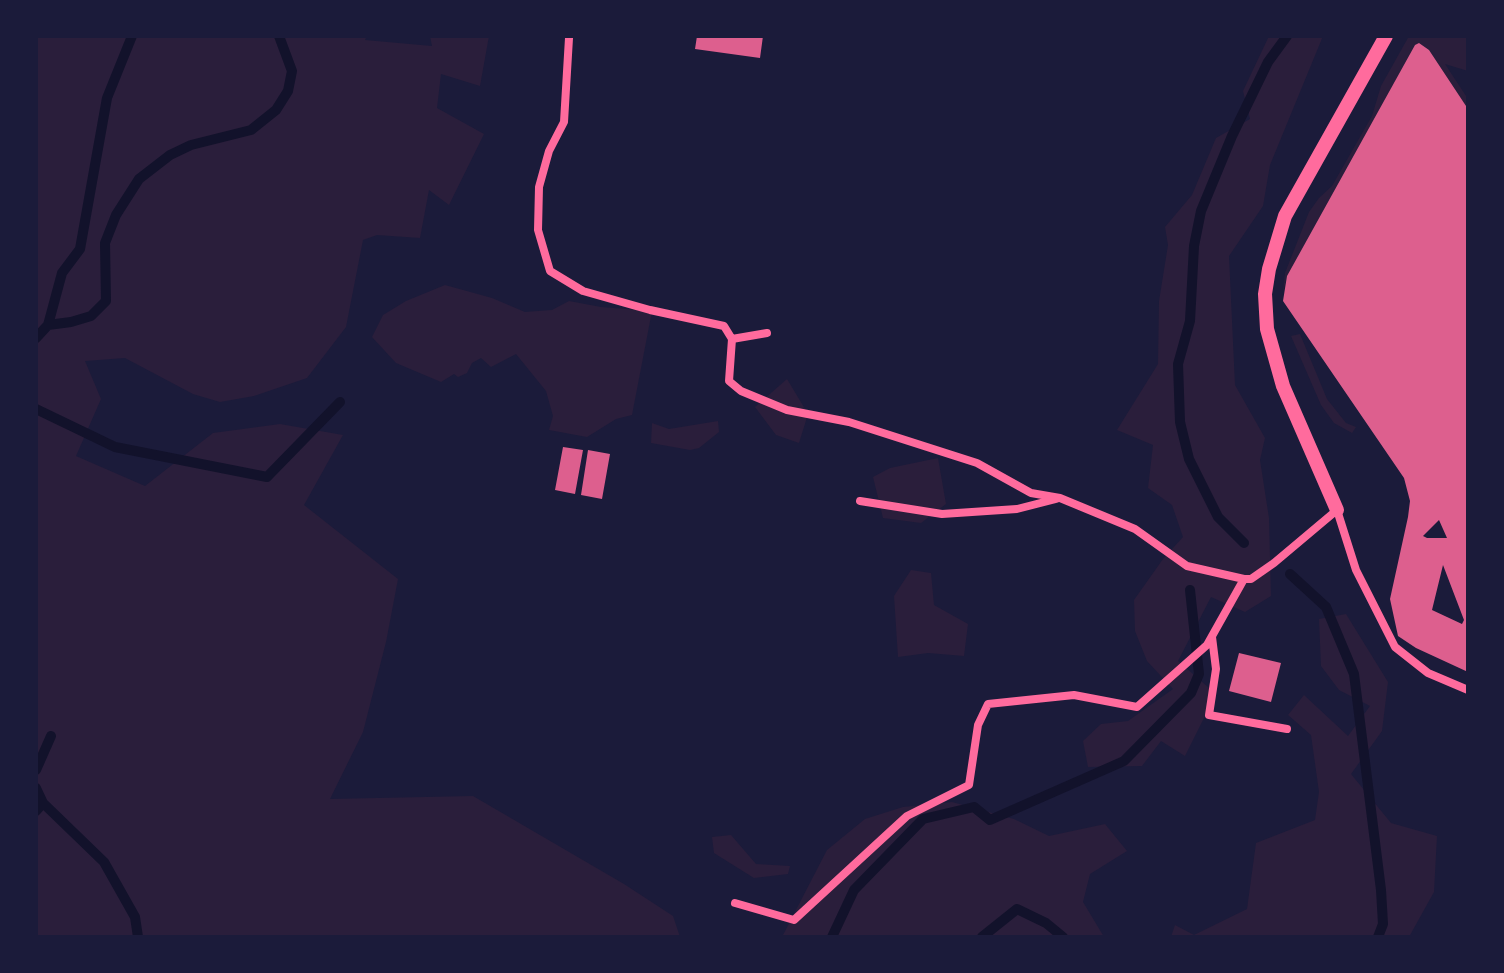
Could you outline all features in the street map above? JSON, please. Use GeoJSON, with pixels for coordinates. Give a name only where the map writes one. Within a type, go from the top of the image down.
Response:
{"type":"FeatureCollection","features":[{"type":"Feature","properties":{"kind":"street"},"geometry":{"type":"LineString","coordinates":[[1386,36],[1285,216],[1265,294],[1267,329],[1283,386],[1337,510],[1356,570],[1395,647],[1428,673],[1468,690]]}},
{"type":"Feature","properties":{"kind":"street"},"geometry":{"type":"LineString","coordinates":[[569,38],[564,122],[549,151],[539,187],[538,230],[550,271],[583,291],[724,326],[732,339],[729,381],[741,391],[787,410],[849,422],[977,463],[1031,493],[1060,498],[1135,529],[1187,566],[1244,579],[1251,579],[1274,563],[1337,510]]}},
{"type":"Feature","properties":{"kind":"street"},"geometry":{"type":"LineString","coordinates":[[732,339],[767,333]]}},
{"type":"Feature","properties":{"kind":"street"},"geometry":{"type":"LineString","coordinates":[[860,501],[942,514],[1017,509],[1060,498]]}},
{"type":"Feature","properties":{"kind":"street"},"geometry":{"type":"LineString","coordinates":[[735,903],[794,920],[907,816],[969,785],[978,725],[988,704],[1074,695],[1137,707],[1192,661],[1210,641],[1244,579]]}},
{"type":"Feature","properties":{"kind":"street"},"geometry":{"type":"LineString","coordinates":[[1210,641],[1216,669],[1209,715],[1287,729]]}},
{"type":"Feature","properties":{"kind":"shaded area"},"geometry":{"type":"Polygon","coordinates":[[[36,36],[367,36],[365,40],[432,46],[430,36],[489,36],[480,86],[441,74],[437,108],[484,134],[449,205],[429,190],[420,238],[377,235],[363,240],[346,327],[307,378],[254,396],[220,402],[193,394],[125,358],[85,361],[101,399],[76,456],[145,486],[213,433],[280,424],[343,435],[304,505],[398,579],[363,732],[330,799],[473,796],[673,916],[680,937],[36,937],[36,36]]]}},
{"type":"Feature","properties":{"kind":"shaded area"},"geometry":{"type":"Polygon","coordinates":[[[1269,36],[1323,36],[1270,165],[1263,206],[1229,256],[1235,385],[1265,438],[1260,460],[1269,518],[1271,596],[1245,612],[1211,597],[1178,661],[1216,694],[1185,756],[1161,741],[1142,766],[1088,767],[1083,741],[1101,724],[1128,721],[1173,689],[1147,661],[1135,631],[1134,600],[1183,537],[1172,505],[1148,488],[1153,445],[1117,430],[1158,364],[1159,301],[1168,245],[1165,227],[1192,195],[1216,138],[1250,119],[1243,91],[1269,36]]]}},
{"type":"Feature","properties":{"kind":"shaded area"},"geometry":{"type":"Polygon","coordinates":[[[1409,36],[1468,36],[1468,71],[1445,64],[1468,99],[1468,109],[1429,50],[1419,43],[1415,45],[1287,276],[1283,292],[1285,273],[1309,212],[1332,186],[1372,116],[1381,86],[1409,36]]]}},
{"type":"Feature","properties":{"kind":"shaded area"},"geometry":{"type":"Polygon","coordinates":[[[445,285],[492,298],[525,312],[552,310],[569,301],[652,311],[632,415],[616,419],[587,437],[549,430],[553,416],[546,391],[516,354],[491,367],[481,358],[472,363],[467,373],[458,377],[454,374],[441,382],[396,363],[372,337],[383,315],[406,301],[445,285]]]}},
{"type":"Feature","properties":{"kind":"shaded area"},"geometry":{"type":"Polygon","coordinates":[[[1300,334],[1327,399],[1346,423],[1356,427],[1352,433],[1334,423],[1321,405],[1291,336],[1300,334]]]}},
{"type":"Feature","properties":{"kind":"shaded area"},"geometry":{"type":"Polygon","coordinates":[[[787,379],[808,414],[799,443],[776,435],[755,407],[787,379]]]}},
{"type":"Feature","properties":{"kind":"shaded area"},"geometry":{"type":"Polygon","coordinates":[[[718,421],[719,432],[699,448],[690,450],[651,443],[652,423],[669,429],[718,421]]]}},
{"type":"Feature","properties":{"kind":"shaded area"},"geometry":{"type":"Polygon","coordinates":[[[938,458],[946,504],[921,523],[883,518],[873,477],[890,468],[938,458]]]}},
{"type":"Feature","properties":{"kind":"shaded area"},"geometry":{"type":"Polygon","coordinates":[[[911,570],[931,573],[934,605],[968,624],[964,656],[928,653],[898,657],[894,596],[911,570]]]}},
{"type":"Feature","properties":{"kind":"shaded area"},"geometry":{"type":"Polygon","coordinates":[[[1346,614],[1388,682],[1382,731],[1351,774],[1391,823],[1437,836],[1434,892],[1409,937],[1171,937],[1175,925],[1194,935],[1247,909],[1256,843],[1315,820],[1319,792],[1311,735],[1288,715],[1304,695],[1348,736],[1370,706],[1339,690],[1321,666],[1319,619],[1346,614]]]}},
{"type":"Feature","properties":{"kind":"shaded area"},"geometry":{"type":"Polygon","coordinates":[[[952,802],[1014,819],[1049,836],[1105,824],[1127,851],[1090,874],[1083,902],[1104,937],[782,937],[827,850],[865,819],[903,807],[952,802]]]}},
{"type":"Feature","properties":{"kind":"shaded area"},"geometry":{"type":"Polygon","coordinates":[[[731,835],[756,864],[790,866],[788,874],[754,878],[714,853],[712,837],[731,835]]]}},
{"type":"Feature","properties":{"kind":"building"},"geometry":{"type":"Polygon","coordinates":[[[697,36],[763,36],[760,58],[695,49],[697,36]]]}},
{"type":"Feature","properties":{"kind":"building"},"geometry":{"type":"Polygon","coordinates":[[[1419,43],[1429,50],[1468,109],[1468,672],[1416,648],[1398,636],[1390,599],[1410,501],[1404,478],[1283,301],[1287,276],[1415,45],[1419,43]],[[1439,520],[1423,536],[1447,538],[1439,520]],[[1443,565],[1432,610],[1462,624],[1464,620],[1443,565]]]}},
{"type":"Feature","properties":{"kind":"building"},"geometry":{"type":"Polygon","coordinates":[[[563,447],[583,450],[575,494],[555,490],[563,447]]]}},
{"type":"Feature","properties":{"kind":"building"},"geometry":{"type":"Polygon","coordinates":[[[588,450],[610,454],[602,499],[581,495],[588,450]]]}},
{"type":"Feature","properties":{"kind":"building"},"geometry":{"type":"Polygon","coordinates":[[[1239,653],[1281,663],[1271,702],[1229,691],[1239,653]]]}},
{"type":"Feature","properties":{"kind":"waterway"},"geometry":{"type":"LineString","coordinates":[[36,338],[48,325],[62,273],[80,249],[107,98],[132,36]]}},
{"type":"Feature","properties":{"kind":"waterway"},"geometry":{"type":"LineString","coordinates":[[48,325],[91,316],[106,301],[105,243],[116,215],[139,179],[170,155],[191,145],[251,130],[276,110],[288,91],[292,71],[279,36]]}},
{"type":"Feature","properties":{"kind":"waterway"},"geometry":{"type":"LineString","coordinates":[[1244,543],[1218,517],[1189,459],[1180,422],[1178,364],[1190,321],[1194,246],[1201,211],[1232,136],[1268,62],[1287,36]]}},
{"type":"Feature","properties":{"kind":"waterway"},"geometry":{"type":"LineString","coordinates":[[36,409],[115,447],[267,477],[340,402]]}},
{"type":"Feature","properties":{"kind":"waterway"},"geometry":{"type":"LineString","coordinates":[[1290,574],[1326,607],[1354,674],[1381,890],[1383,924],[1378,937]]}},
{"type":"Feature","properties":{"kind":"waterway"},"geometry":{"type":"LineString","coordinates":[[832,937],[854,890],[923,819],[974,807],[990,820],[1124,761],[1191,693],[1199,674],[1190,590]]}},
{"type":"Feature","properties":{"kind":"waterway"},"geometry":{"type":"LineString","coordinates":[[36,770],[51,736]]}},
{"type":"Feature","properties":{"kind":"waterway"},"geometry":{"type":"LineString","coordinates":[[36,788],[43,803],[36,811]]}},
{"type":"Feature","properties":{"kind":"waterway"},"geometry":{"type":"LineString","coordinates":[[43,803],[104,862],[135,917],[138,937]]}},
{"type":"Feature","properties":{"kind":"waterway"},"geometry":{"type":"LineString","coordinates":[[982,937],[1017,909],[1046,923],[1063,937]]}}]}
